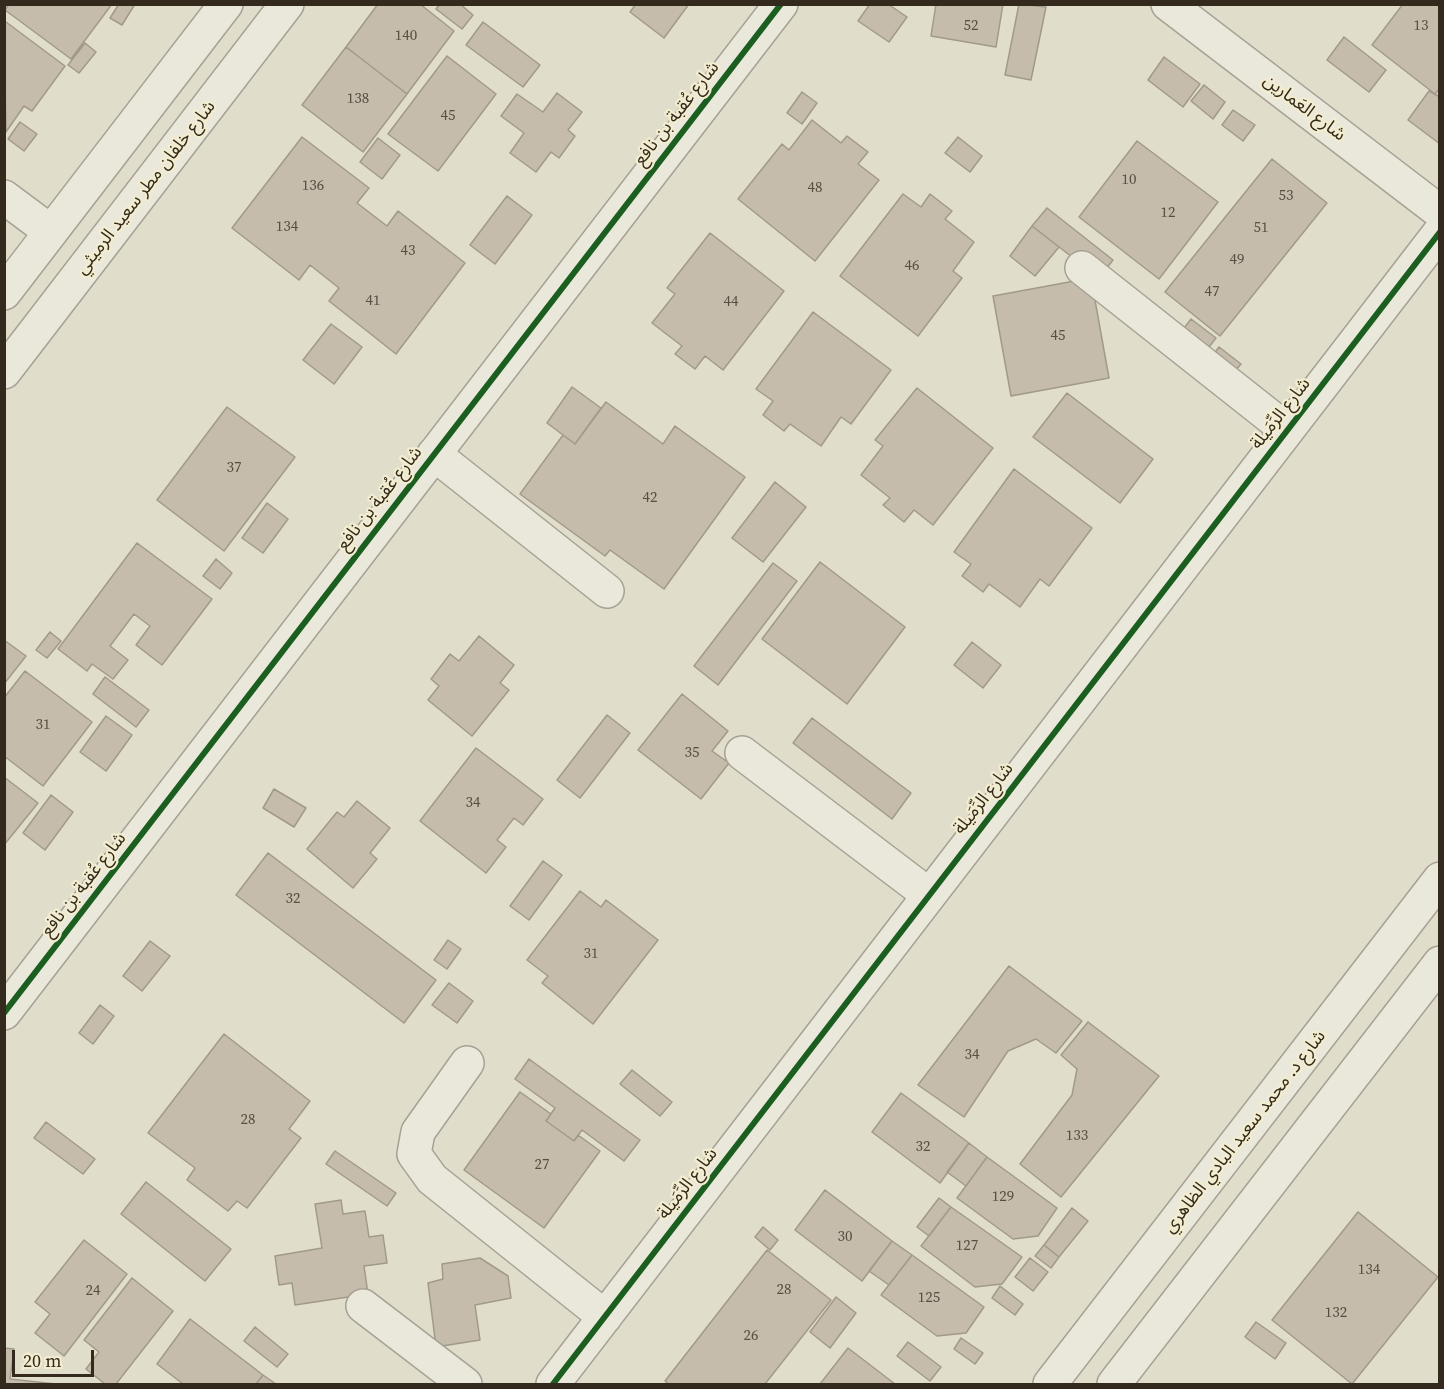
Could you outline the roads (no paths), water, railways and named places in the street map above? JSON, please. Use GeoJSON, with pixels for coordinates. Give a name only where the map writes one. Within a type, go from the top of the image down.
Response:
{"type":"FeatureCollection","features":[{"type":"Feature","properties":{"kind":"street"},"geometry":{"type":"LineString","coordinates":[[4,293],[226,4]]}},
{"type":"Feature","properties":{"kind":"street","name":"شارع خلفان مطر سعيد الرميثي"},"geometry":{"type":"LineString","coordinates":[[4,372],[287,4]]}},
{"type":"Feature","properties":{"kind":"street","name":"شارع عُقبة بن نافع"},"geometry":{"type":"LineString","coordinates":[[4,1013],[781,4]]}},
{"type":"Feature","properties":{"kind":"street","name":"شارع العَمارين"},"geometry":{"type":"LineString","coordinates":[[1168,4],[1440,212]]}},
{"type":"Feature","properties":{"kind":"street"},"geometry":{"type":"LineString","coordinates":[[4,197],[51,232]]}},
{"type":"Feature","properties":{"kind":"street","name":"شارع الرِّمَيلة"},"geometry":{"type":"LineString","coordinates":[[553,1384],[1440,232]]}},
{"type":"Feature","properties":{"kind":"street"},"geometry":{"type":"LineString","coordinates":[[1082,268],[1287,430]]}},
{"type":"Feature","properties":{"kind":"street"},"geometry":{"type":"LineString","coordinates":[[434,454],[607,591]]}},
{"type":"Feature","properties":{"kind":"street"},"geometry":{"type":"LineString","coordinates":[[742,753],[929,895]]}},
{"type":"Feature","properties":{"kind":"street","name":"شارع د. محمد سعيد البادي الظاهري"},"geometry":{"type":"LineString","coordinates":[[1050,1384],[1440,879]]}},
{"type":"Feature","properties":{"kind":"street"},"geometry":{"type":"LineString","coordinates":[[1114,1384],[1440,963]]}},
{"type":"Feature","properties":{"kind":"street"},"geometry":{"type":"LineString","coordinates":[[467,1063],[418,1132],[414,1154],[432,1179],[604,1317]]}},
{"type":"Feature","properties":{"kind":"street"},"geometry":{"type":"LineString","coordinates":[[363,1306],[465,1384]]}}]}
